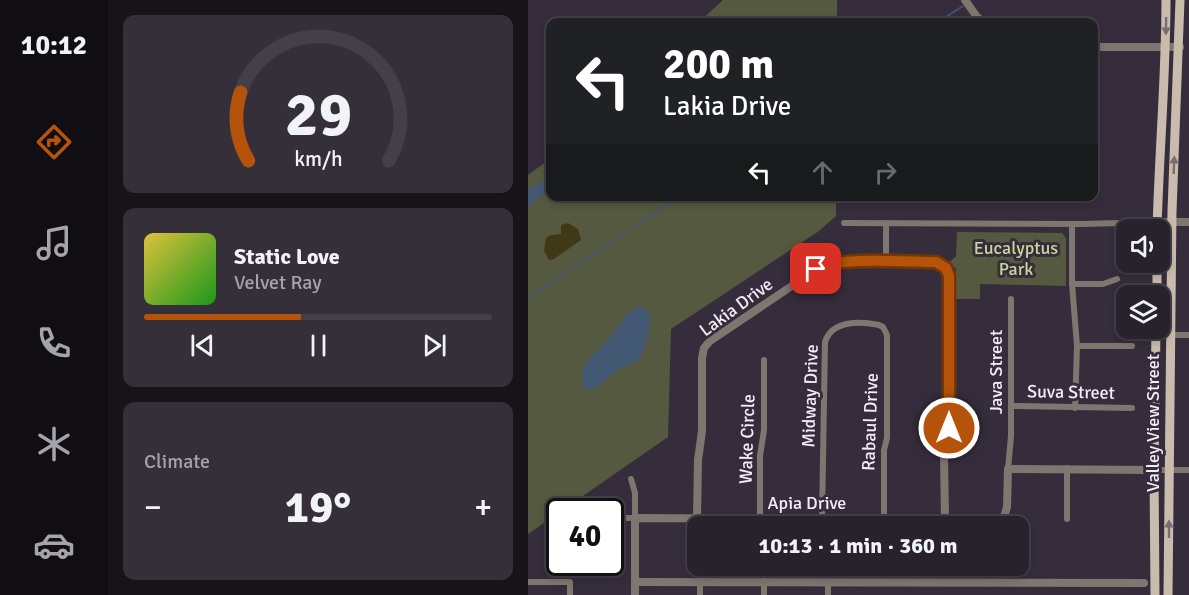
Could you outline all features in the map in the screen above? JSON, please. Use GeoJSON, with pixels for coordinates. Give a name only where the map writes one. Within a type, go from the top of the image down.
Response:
{"type":"FeatureCollection","features":[{"type":"Feature","properties":{"kind":"main road"},"geometry":{"type":"LineString","coordinates":[[1157,219],[1166,47],[1166,0]]}},
{"type":"Feature","properties":{"kind":"main road","name":"Valley View Street"},"geometry":{"type":"LineString","coordinates":[[1168,595],[1172,222],[1180,0]]}},
{"type":"Feature","properties":{"kind":"main road","name":"Valley View Street"},"geometry":{"type":"LineString","coordinates":[[1155,595],[1156,339]]}},
{"type":"Feature","properties":{"kind":"street"},"geometry":{"type":"LineString","coordinates":[[965,0],[980,18]]}},
{"type":"Feature","properties":{"kind":"street"},"geometry":{"type":"LineString","coordinates":[[1098,47],[1180,47]]}},
{"type":"Feature","properties":{"kind":"street"},"geometry":{"type":"LineString","coordinates":[[1172,222],[1189,222]]}},
{"type":"Feature","properties":{"kind":"street"},"geometry":{"type":"LineString","coordinates":[[844,223],[1116,225]]}},
{"type":"Feature","properties":{"kind":"street"},"geometry":{"type":"LineString","coordinates":[[886,223],[886,262]]}},
{"type":"Feature","properties":{"kind":"street"},"geometry":{"type":"LineString","coordinates":[[1072,224],[1072,284],[1077,346],[1076,408]]}},
{"type":"Feature","properties":{"kind":"street","name":"Lakia Drive"},"geometry":{"type":"LineString","coordinates":[[697,516],[698,460],[702,431],[702,358],[704,348],[710,341],[824,265],[840,262],[936,262],[946,268],[949,276],[949,428],[944,455],[945,516]]}},
{"type":"Feature","properties":{"kind":"street"},"geometry":{"type":"LineString","coordinates":[[1072,284],[1103,284],[1117,279]]}},
{"type":"Feature","properties":{"kind":"street","name":"Java Street"},"geometry":{"type":"LineString","coordinates":[[1004,516],[1007,507],[1011,436],[1011,299]]}},
{"type":"Feature","properties":{"kind":"street","name":"Midway Drive"},"geometry":{"type":"LineString","coordinates":[[822,516],[824,349],[827,336],[842,324],[874,324],[883,327]]}},
{"type":"Feature","properties":{"kind":"street","name":"Rabaul Drive"},"geometry":{"type":"LineString","coordinates":[[883,327],[887,335],[884,516]]}},
{"type":"Feature","properties":{"kind":"street"},"geometry":{"type":"LineString","coordinates":[[1171,335],[1189,335]]}},
{"type":"Feature","properties":{"kind":"street"},"geometry":{"type":"LineString","coordinates":[[1077,346],[1132,346]]}},
{"type":"Feature","properties":{"kind":"street","name":"Wake Circle"},"geometry":{"type":"LineString","coordinates":[[760,516],[764,360]]}},
{"type":"Feature","properties":{"kind":"street","name":"Suva Street"},"geometry":{"type":"LineString","coordinates":[[1011,406],[1132,408]]}},
{"type":"Feature","properties":{"kind":"street"},"geometry":{"type":"LineString","coordinates":[[1067,468],[1067,519]]}},
{"type":"Feature","properties":{"kind":"street"},"geometry":{"type":"LineString","coordinates":[[1008,469],[1189,470]]}},
{"type":"Feature","properties":{"kind":"street"},"geometry":{"type":"LineString","coordinates":[[632,478],[635,493],[634,595]]}},
{"type":"Feature","properties":{"kind":"street","name":"Apia Drive"},"geometry":{"type":"LineString","coordinates":[[624,518],[687,518]]}},
{"type":"Feature","properties":{"kind":"street"},"geometry":{"type":"LineString","coordinates":[[700,581],[700,595]]}},
{"type":"Feature","properties":{"kind":"street"},"geometry":{"type":"LineString","coordinates":[[764,581],[764,595]]}},
{"type":"Feature","properties":{"kind":"street"},"geometry":{"type":"LineString","coordinates":[[528,582],[570,582],[570,595]]}},
{"type":"Feature","properties":{"kind":"street"},"geometry":{"type":"LineString","coordinates":[[635,582],[1168,583]]}},
{"type":"Feature","properties":{"kind":"street"},"geometry":{"type":"LineString","coordinates":[[828,582],[828,595]]}},
{"type":"Feature","properties":{"kind":"green space"},"geometry":{"type":"Polygon","coordinates":[[[723,0],[837,0],[837,18],[703,18],[723,0]]]}},
{"type":"Feature","properties":{"kind":"green space"},"geometry":{"type":"Polygon","coordinates":[[[546,162],[546,201],[836,201],[836,216],[819,231],[671,329],[668,437],[580,498],[546,498],[546,522],[528,534],[528,175],[546,162]]]}},
{"type":"Feature","properties":{"kind":"green space","name":"Eucalyptus Park"},"geometry":{"type":"Polygon","coordinates":[[[957,232],[1062,233],[1066,238],[1066,286],[980,284],[980,299],[955,299],[956,269],[950,262],[956,256],[957,232]]]}},
{"type":"Feature","properties":{"kind":"sand"},"geometry":{"type":"Polygon","coordinates":[[[568,223],[578,229],[581,240],[554,259],[549,260],[544,251],[546,238],[561,234],[561,225],[568,223]]]}},
{"type":"Feature","properties":{"kind":"water"},"geometry":{"type":"Polygon","coordinates":[[[546,180],[546,194],[534,200],[528,209],[528,190],[546,180]]]}},
{"type":"Feature","properties":{"kind":"water"},"geometry":{"type":"Polygon","coordinates":[[[642,307],[650,313],[650,319],[647,339],[640,357],[587,390],[583,386],[582,378],[584,365],[616,330],[626,315],[635,308],[642,307]]]}},
{"type":"Feature","properties":{"kind":"waterway"},"geometry":{"type":"LineString","coordinates":[[944,18],[963,6]]}},
{"type":"Feature","properties":{"kind":"waterway"},"geometry":{"type":"LineString","coordinates":[[528,298],[674,201]]}},
{"type":"Feature","properties":{"kind":"route"},"geometry":{"type":"LineString","coordinates":[[816,269],[840,262],[936,262],[944,265],[949,276],[949,428]]}}]}
